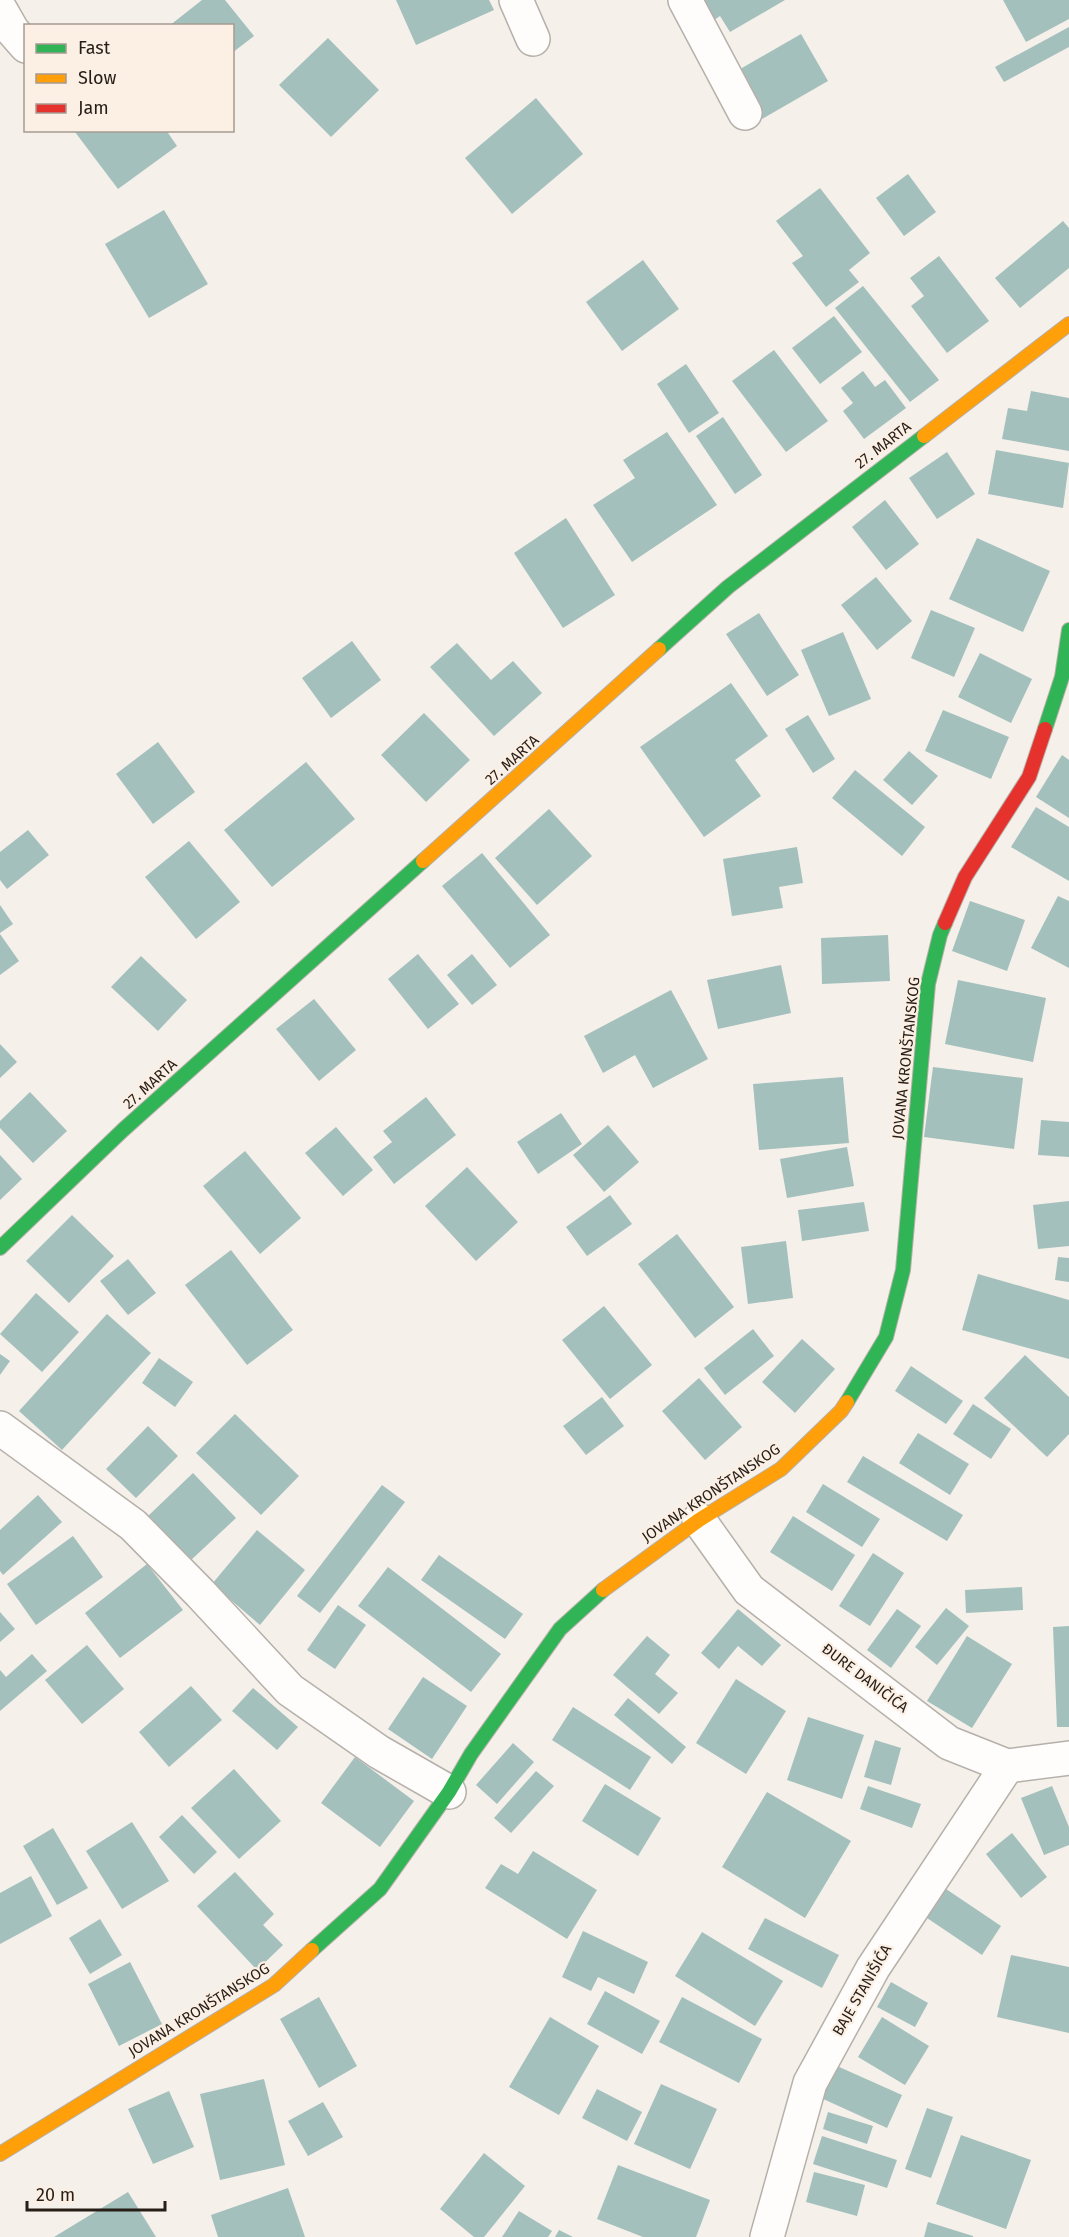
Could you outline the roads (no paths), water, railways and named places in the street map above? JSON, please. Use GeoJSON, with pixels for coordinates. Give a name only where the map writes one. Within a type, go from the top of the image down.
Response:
{"type":"FeatureCollection","features":[{"type":"Feature","properties":{"kind":"street"},"geometry":{"type":"LineString","coordinates":[[516,0],[533,39]]}},
{"type":"Feature","properties":{"kind":"street"},"geometry":{"type":"LineString","coordinates":[[685,0],[745,113]]}},
{"type":"Feature","properties":{"kind":"street"},"geometry":{"type":"LineString","coordinates":[[0,9],[12,30],[24,44]]}},
{"type":"Feature","properties":{"kind":"street","name":"27. MARTA"},"geometry":{"type":"LineString","coordinates":[[0,1248],[123,1130],[728,587],[1069,324]]}},
{"type":"Feature","properties":{"kind":"street","name":"JOVANA KRONŠTANSKOG"},"geometry":{"type":"LineString","coordinates":[[0,2154],[274,1985],[380,1889],[449,1792],[471,1754],[560,1629],[612,1581],[699,1520],[781,1469],[842,1411],[886,1337],[903,1270],[928,984],[940,935],[965,877],[1029,777],[1062,677],[1069,630]]}},
{"type":"Feature","properties":{"kind":"street"},"geometry":{"type":"LineString","coordinates":[[0,1428],[133,1525],[290,1690],[379,1752],[449,1792]]}},
{"type":"Feature","properties":{"kind":"street","name":"ĐURE DANIČIĆA"},"geometry":{"type":"LineString","coordinates":[[699,1520],[749,1590],[950,1743],[1007,1766],[1069,1758]]}},
{"type":"Feature","properties":{"kind":"street","name":"BAJE STANIŠIĆA"},"geometry":{"type":"LineString","coordinates":[[767,2237],[810,2083],[873,1968],[1007,1766]]}}]}
